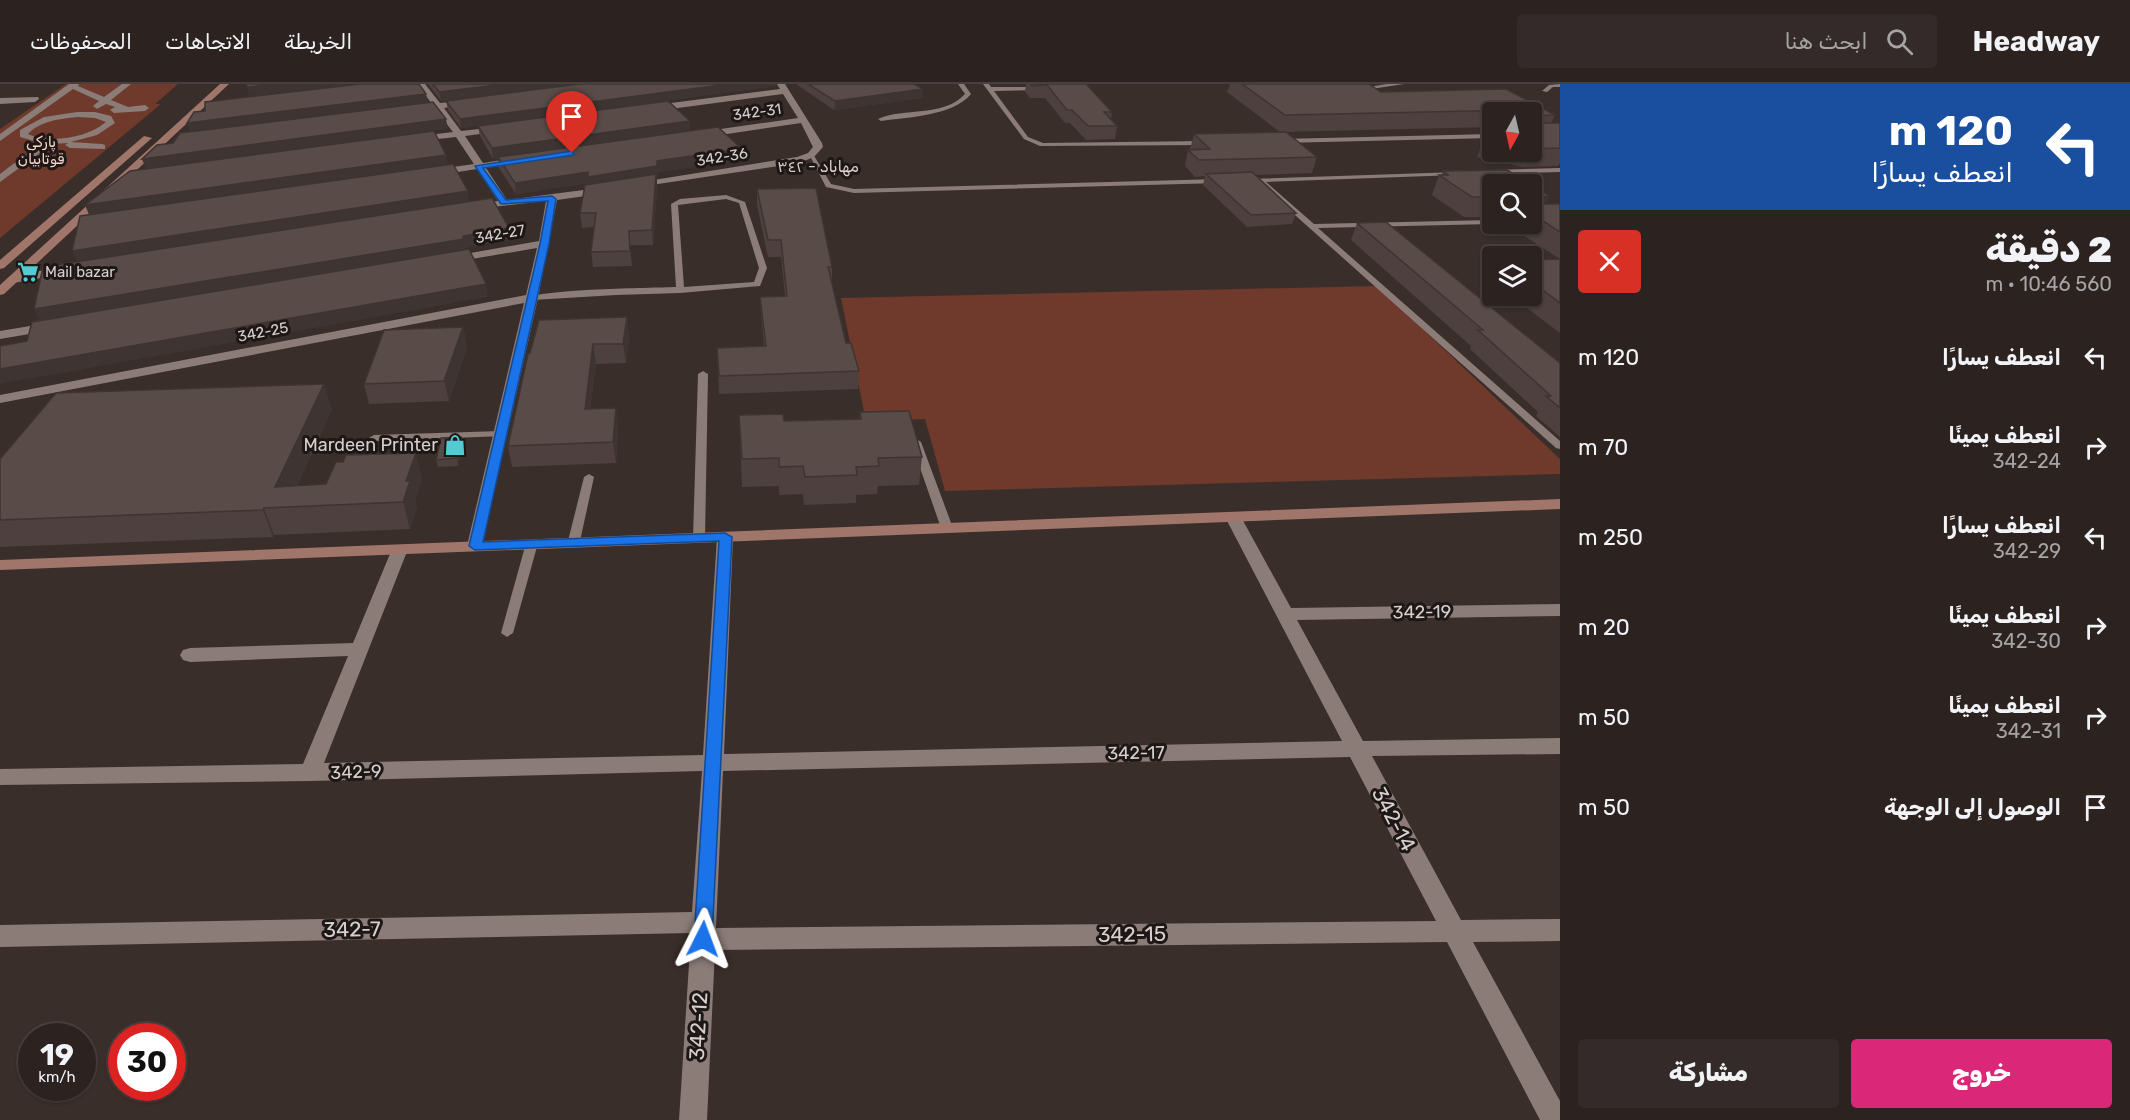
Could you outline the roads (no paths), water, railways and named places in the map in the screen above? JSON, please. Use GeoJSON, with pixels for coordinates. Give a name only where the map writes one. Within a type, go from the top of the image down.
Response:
{"type":"FeatureCollection","features":[{"type":"Feature","properties":{"kind":"main road"},"geometry":{"type":"LineString","coordinates":[[186,104],[210,84]]}},
{"type":"Feature","properties":{"kind":"main road"},"geometry":{"type":"LineString","coordinates":[[0,291],[225,84]]}},
{"type":"Feature","properties":{"kind":"main road"},"geometry":{"type":"LineString","coordinates":[[0,266],[155,132]]}},
{"type":"Feature","properties":{"kind":"main road"},"geometry":{"type":"LineString","coordinates":[[0,565],[1560,504]]}},
{"type":"Feature","properties":{"kind":"street"},"geometry":{"type":"LineString","coordinates":[[87,114],[127,84]]}},
{"type":"Feature","properties":{"kind":"street"},"geometry":{"type":"LineString","coordinates":[[421,84],[459,134],[504,203]]}},
{"type":"Feature","properties":{"kind":"street"},"geometry":{"type":"LineString","coordinates":[[0,138],[74,85],[126,109]]}},
{"type":"Feature","properties":{"kind":"street"},"geometry":{"type":"LineString","coordinates":[[637,111],[783,87],[817,143],[818,147],[811,155]]}},
{"type":"Feature","properties":{"kind":"street"},"geometry":{"type":"LineString","coordinates":[[0,101],[38,96],[17,111]]}},
{"type":"Feature","properties":{"kind":"street"},"geometry":{"type":"LineString","coordinates":[[402,111],[482,100]]}},
{"type":"Feature","properties":{"kind":"street"},"geometry":{"type":"LineString","coordinates":[[198,107],[220,105]]}},
{"type":"Feature","properties":{"kind":"street"},"geometry":{"type":"LineString","coordinates":[[26,133],[87,114],[145,108]]}},
{"type":"Feature","properties":{"kind":"street"},"geometry":{"type":"LineString","coordinates":[[0,179],[23,161],[48,146],[85,131],[108,127],[111,123],[108,118],[87,114]]}},
{"type":"Feature","properties":{"kind":"street"},"geometry":{"type":"LineString","coordinates":[[51,124],[63,125],[76,122],[81,125],[108,118]]}},
{"type":"Feature","properties":{"kind":"street","name":"342-31"},"geometry":{"type":"LineString","coordinates":[[688,136],[805,120]]}},
{"type":"Feature","properties":{"kind":"street"},"geometry":{"type":"LineString","coordinates":[[400,142],[518,126]]}},
{"type":"Feature","properties":{"kind":"street"},"geometry":{"type":"LineString","coordinates":[[0,129],[26,133],[48,146],[102,147]]}},
{"type":"Feature","properties":{"kind":"street"},"geometry":{"type":"LineString","coordinates":[[26,133],[55,130],[60,133],[73,130],[85,131]]}},
{"type":"Feature","properties":{"kind":"street"},"geometry":{"type":"LineString","coordinates":[[162,141],[183,138]]}},
{"type":"Feature","properties":{"kind":"street"},"geometry":{"type":"LineString","coordinates":[[58,152],[80,146]]}},
{"type":"Feature","properties":{"kind":"street","name":"342-36"},"geometry":{"type":"LineString","coordinates":[[457,210],[552,199],[774,165],[811,155]]}},
{"type":"Feature","properties":{"kind":"street"},"geometry":{"type":"LineString","coordinates":[[419,175],[537,158]]}},
{"type":"Feature","properties":{"kind":"street"},"geometry":{"type":"LineString","coordinates":[[0,168],[23,161]]}},
{"type":"Feature","properties":{"kind":"street"},"geometry":{"type":"LineString","coordinates":[[121,178],[144,176]]}},
{"type":"Feature","properties":{"kind":"street"},"geometry":{"type":"LineString","coordinates":[[475,546],[544,244],[552,199]]}},
{"type":"Feature","properties":{"kind":"street"},"geometry":{"type":"LineString","coordinates":[[71,225],[90,222]]}},
{"type":"Feature","properties":{"kind":"street","name":"342-27"},"geometry":{"type":"LineString","coordinates":[[440,261],[544,244]]}},
{"type":"Feature","properties":{"kind":"street"},"geometry":{"type":"LineString","coordinates":[[13,279],[73,269]]}},
{"type":"Feature","properties":{"kind":"street","name":"342-25"},"geometry":{"type":"LineString","coordinates":[[0,399],[532,298]]}},
{"type":"Feature","properties":{"kind":"street"},"geometry":{"type":"LineString","coordinates":[[0,335],[69,324]]}},
{"type":"Feature","properties":{"kind":"street","name":"342-14"},"geometry":{"type":"LineString","coordinates":[[1233,517],[1555,1120]]}},
{"type":"Feature","properties":{"kind":"street","name":"342-12"},"geometry":{"type":"LineString","coordinates":[[693,1120],[725,537]]}},
{"type":"Feature","properties":{"kind":"street"},"geometry":{"type":"LineString","coordinates":[[310,773],[400,549]]}},
{"type":"Feature","properties":{"kind":"street","name":"342-19"},"geometry":{"type":"LineString","coordinates":[[1284,614],[1560,610]]}},
{"type":"Feature","properties":{"kind":"street"},"geometry":{"type":"LineString","coordinates":[[190,654],[360,649]]}},
{"type":"Feature","properties":{"kind":"street","name":"342-17"},"geometry":{"type":"LineString","coordinates":[[713,762],[1356,748],[1560,746]]}},
{"type":"Feature","properties":{"kind":"street","name":"342-9"},"geometry":{"type":"LineString","coordinates":[[0,777],[310,773],[713,762]]}},
{"type":"Feature","properties":{"kind":"street","name":"342-15"},"geometry":{"type":"LineString","coordinates":[[704,930],[1560,930]]}},
{"type":"Feature","properties":{"kind":"street","name":"342-7"},"geometry":{"type":"LineString","coordinates":[[0,936],[704,930]]}},
{"type":"Feature","properties":{"kind":"lane"},"geometry":{"type":"LineString","coordinates":[[881,119],[943,108],[966,99],[968,94],[961,84]]}},
{"type":"Feature","properties":{"kind":"lane"},"geometry":{"type":"LineString","coordinates":[[1346,89],[1401,84]]}},
{"type":"Feature","properties":{"kind":"lane"},"geometry":{"type":"LineString","coordinates":[[1560,85],[1551,86],[1545,91],[1560,92]]}},
{"type":"Feature","properties":{"kind":"lane"},"geometry":{"type":"LineString","coordinates":[[988,86],[1053,88]]}},
{"type":"Feature","properties":{"kind":"lane"},"geometry":{"type":"LineString","coordinates":[[988,86],[1026,138],[1042,145],[1220,143]]}},
{"type":"Feature","properties":{"kind":"lane"},"geometry":{"type":"LineString","coordinates":[[1268,141],[1482,136]]}},
{"type":"Feature","properties":{"kind":"lane"},"geometry":{"type":"LineString","coordinates":[[811,155],[828,186],[854,191],[1226,181]]}},
{"type":"Feature","properties":{"kind":"lane"},"geometry":{"type":"LineString","coordinates":[[1481,172],[1560,170]]}},
{"type":"Feature","properties":{"kind":"lane"},"geometry":{"type":"LineString","coordinates":[[1238,181],[1470,172]]}},
{"type":"Feature","properties":{"kind":"lane"},"geometry":{"type":"LineString","coordinates":[[1262,180],[1560,446]]}},
{"type":"Feature","properties":{"kind":"lane"},"geometry":{"type":"LineString","coordinates":[[532,298],[565,294],[680,291],[757,284],[763,268],[742,202],[726,196],[680,201],[674,204],[680,291]]}},
{"type":"Feature","properties":{"kind":"lane"},"geometry":{"type":"LineString","coordinates":[[1312,226],[1482,222]]}},
{"type":"Feature","properties":{"kind":"lane"},"geometry":{"type":"LineString","coordinates":[[699,537],[703,374]]}},
{"type":"Feature","properties":{"kind":"lane"},"geometry":{"type":"LineString","coordinates":[[909,432],[915,437],[947,528]]}},
{"type":"Feature","properties":{"kind":"lane"},"geometry":{"type":"LineString","coordinates":[[374,438],[501,434]]}},
{"type":"Feature","properties":{"kind":"lane"},"geometry":{"type":"LineString","coordinates":[[574,541],[589,477]]}},
{"type":"Feature","properties":{"kind":"lane"},"geometry":{"type":"LineString","coordinates":[[507,633],[532,543]]}},
{"type":"Feature","properties":{"kind":"place","name":"Mail bazar"},"geometry":{"type":"Point","coordinates":[28,272]}},
{"type":"Feature","properties":{"kind":"place","name":"Mardeen Printer"},"geometry":{"type":"Point","coordinates":[455,445]}},
{"type":"Feature","properties":{"kind":"district","name":"مهاباد - ٣٤٢"},"geometry":{"type":"Point","coordinates":[818,166]}},
{"type":"Feature","properties":{"kind":"park label","name":"پارکی قوتابیان"},"geometry":{"type":"Point","coordinates":[41,150]}}]}
